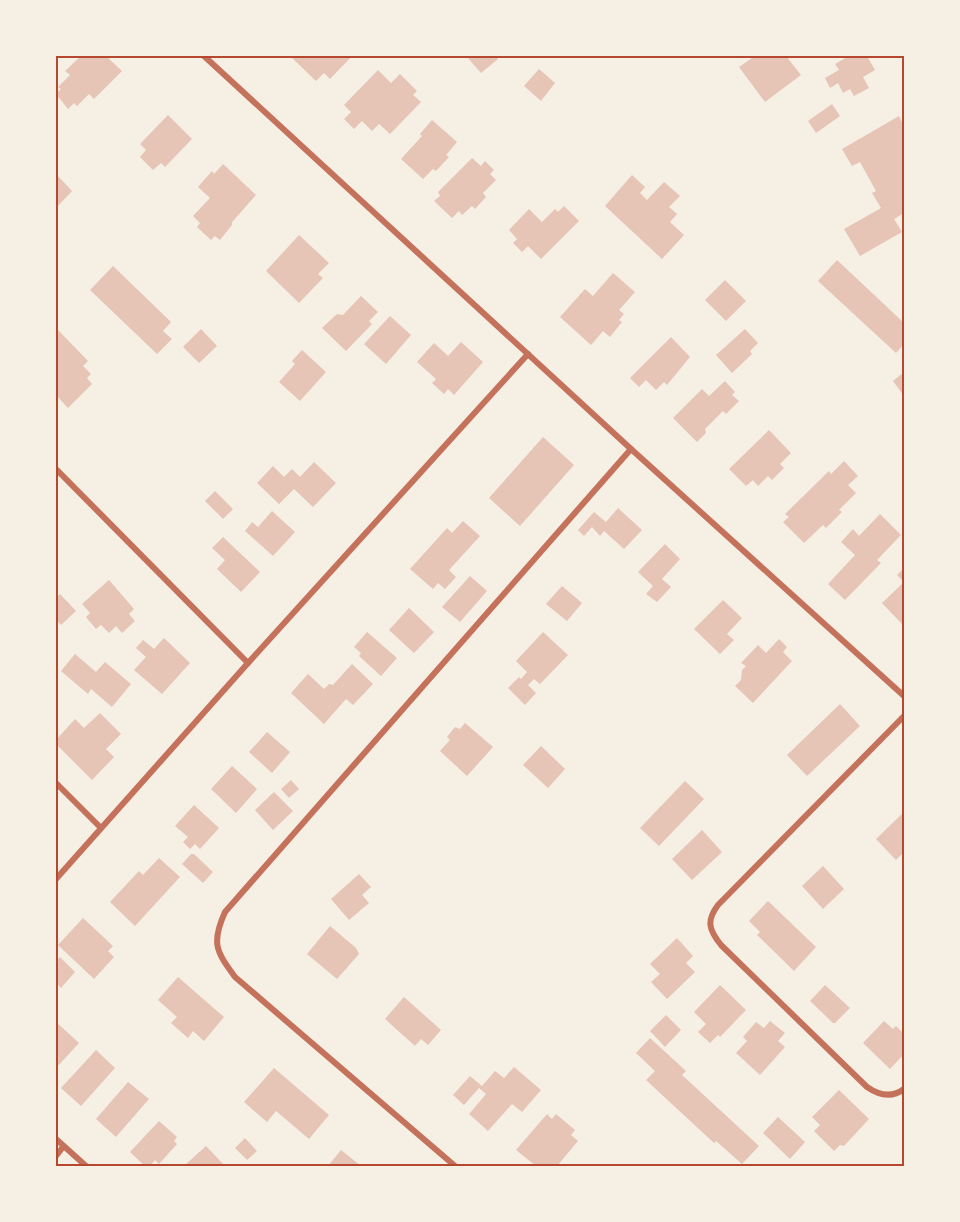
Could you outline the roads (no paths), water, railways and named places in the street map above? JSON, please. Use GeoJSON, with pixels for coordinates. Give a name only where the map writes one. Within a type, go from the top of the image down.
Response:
{"type":"FeatureCollection","features":[{"type":"Feature","properties":{"kind":"street"},"geometry":{"type":"LineString","coordinates":[[204,56],[631,449],[904,696]]}},
{"type":"Feature","properties":{"kind":"street"},"geometry":{"type":"LineString","coordinates":[[56,879],[528,354]]}},
{"type":"Feature","properties":{"kind":"street"},"geometry":{"type":"LineString","coordinates":[[454,1167],[235,977],[222,958],[216,941],[219,926],[225,912],[631,449]]}},
{"type":"Feature","properties":{"kind":"street"},"geometry":{"type":"LineString","coordinates":[[56,469],[248,663]]}},
{"type":"Feature","properties":{"kind":"street"},"geometry":{"type":"LineString","coordinates":[[904,716],[718,905],[712,912],[710,922],[711,933],[721,945],[867,1087],[881,1095],[899,1093],[904,1089]]}},
{"type":"Feature","properties":{"kind":"street"},"geometry":{"type":"LineString","coordinates":[[56,783],[101,828]]}},
{"type":"Feature","properties":{"kind":"street"},"geometry":{"type":"LineString","coordinates":[[56,1139],[86,1167]]}},
{"type":"Feature","properties":{"kind":"street"},"geometry":{"type":"LineString","coordinates":[[56,1156],[63,1147]]}}]}
